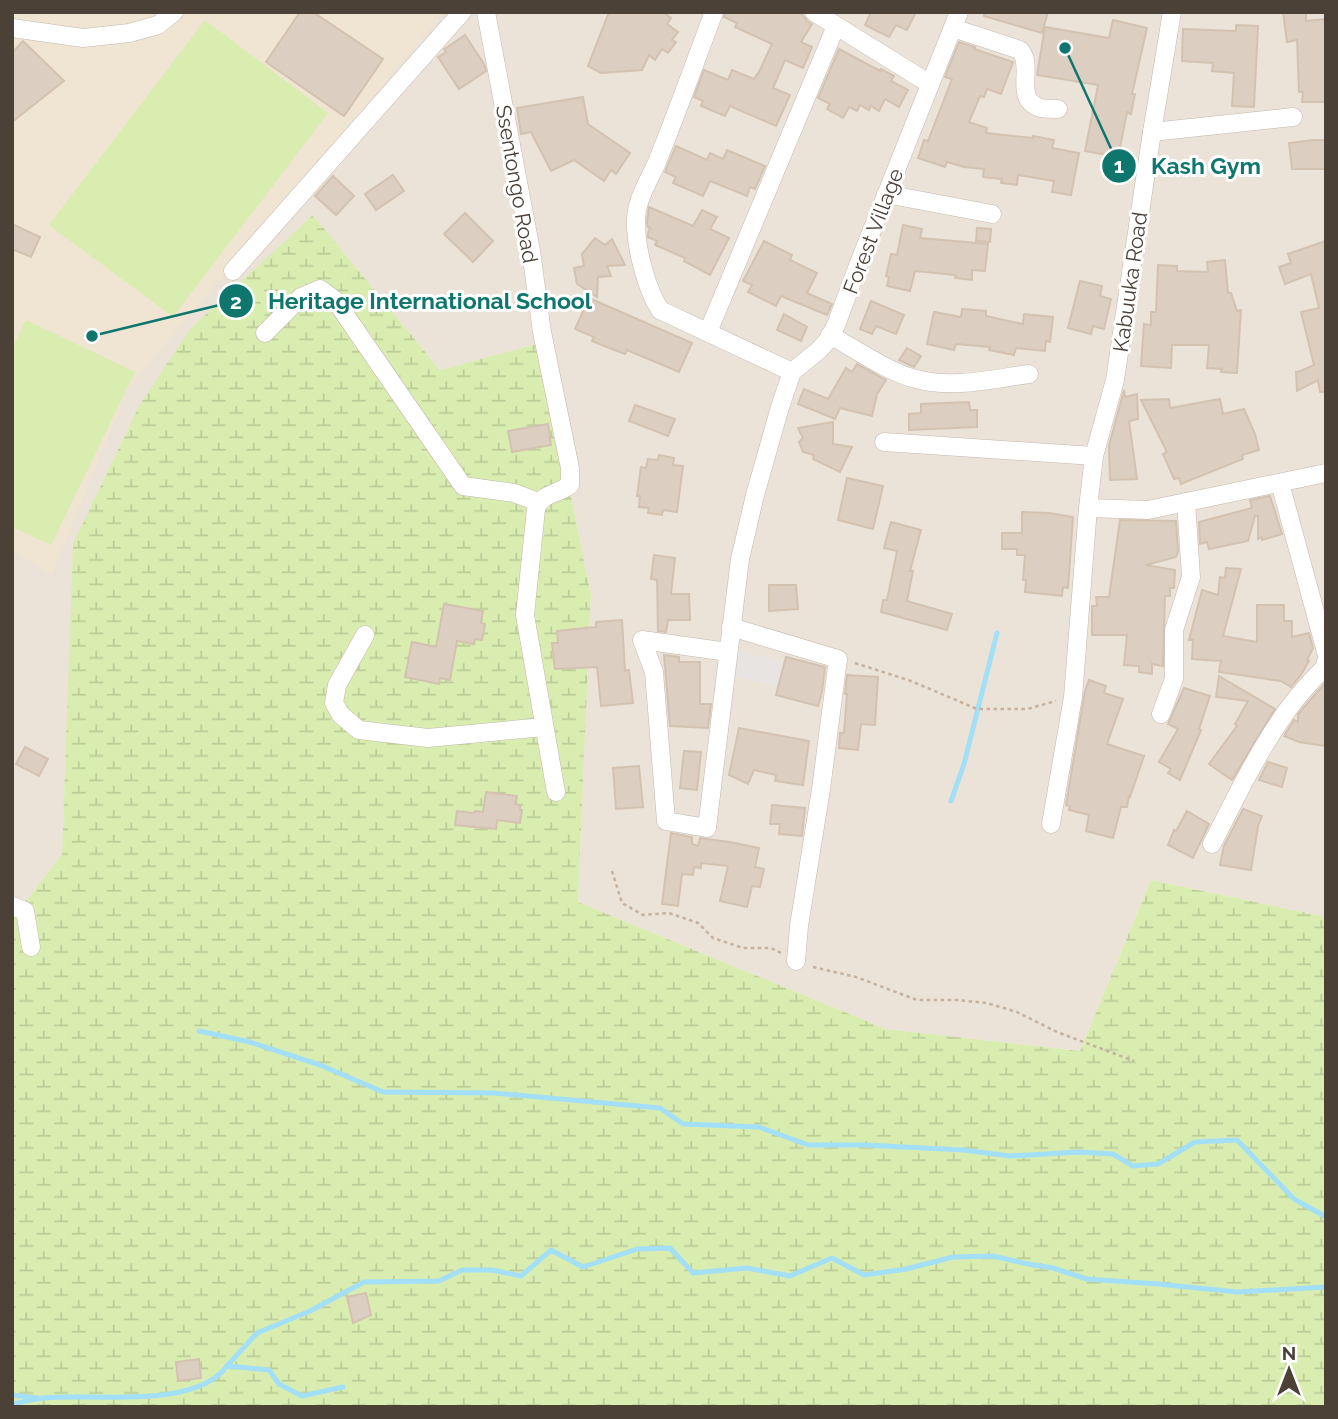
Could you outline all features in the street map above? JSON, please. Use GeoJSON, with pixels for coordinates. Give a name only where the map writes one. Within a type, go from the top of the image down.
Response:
{"type":"FeatureCollection","features":[{"type":"Feature","properties":{"kind":"street"},"geometry":{"type":"LineString","coordinates":[[12,28],[83,38],[128,33],[158,25],[174,12]]}},
{"type":"Feature","properties":{"kind":"street"},"geometry":{"type":"LineString","coordinates":[[233,271],[462,12]]}},
{"type":"Feature","properties":{"kind":"street","name":"Ssentongo Road"},"geometry":{"type":"LineString","coordinates":[[486,12],[531,251],[542,332],[570,468],[570,485],[538,502]]}},
{"type":"Feature","properties":{"kind":"street"},"geometry":{"type":"LineString","coordinates":[[714,12],[639,202],[636,223],[644,268],[660,310],[792,372],[744,537],[707,828],[666,821],[654,673],[642,640],[729,652]]}},
{"type":"Feature","properties":{"kind":"street"},"geometry":{"type":"LineString","coordinates":[[814,12],[930,84]]}},
{"type":"Feature","properties":{"kind":"street","name":"Kabuuka Road"},"geometry":{"type":"LineString","coordinates":[[1051,824],[1073,697],[1094,456],[1115,380],[1172,12]]}},
{"type":"Feature","properties":{"kind":"street"},"geometry":{"type":"LineString","coordinates":[[956,20],[1024,53],[1025,93],[1032,104],[1040,108],[1058,109]]}},
{"type":"Feature","properties":{"kind":"street","name":"Forest Village"},"geometry":{"type":"LineString","coordinates":[[792,372],[819,350],[830,335],[843,308],[956,20]]}},
{"type":"Feature","properties":{"kind":"street"},"geometry":{"type":"LineString","coordinates":[[708,332],[836,26]]}},
{"type":"Feature","properties":{"kind":"street"},"geometry":{"type":"LineString","coordinates":[[1152,132],[1293,117]]}},
{"type":"Feature","properties":{"kind":"street"},"geometry":{"type":"LineString","coordinates":[[886,194],[992,214]]}},
{"type":"Feature","properties":{"kind":"street"},"geometry":{"type":"LineString","coordinates":[[265,333],[302,297],[320,289],[335,300],[463,486],[514,493],[538,502],[534,518],[525,615],[556,792]]}},
{"type":"Feature","properties":{"kind":"street"},"geometry":{"type":"LineString","coordinates":[[830,335],[915,379],[948,384],[1029,374]]}},
{"type":"Feature","properties":{"kind":"street"},"geometry":{"type":"LineString","coordinates":[[884,442],[1094,456]]}},
{"type":"Feature","properties":{"kind":"street"},"geometry":{"type":"LineString","coordinates":[[1088,508],[1149,510],[1326,473]]}},
{"type":"Feature","properties":{"kind":"street"},"geometry":{"type":"LineString","coordinates":[[1280,483],[1326,652]]}},
{"type":"Feature","properties":{"kind":"street"},"geometry":{"type":"LineString","coordinates":[[1161,714],[1174,679],[1174,630],[1191,577],[1186,502]]}},
{"type":"Feature","properties":{"kind":"street"},"geometry":{"type":"LineString","coordinates":[[731,627],[838,659],[796,961]]}},
{"type":"Feature","properties":{"kind":"street"},"geometry":{"type":"LineString","coordinates":[[365,635],[337,685],[334,703],[341,715],[359,730],[428,738],[544,727]]}},
{"type":"Feature","properties":{"kind":"street"},"geometry":{"type":"LineString","coordinates":[[1212,844],[1273,732],[1288,709],[1325,667],[1326,661]]}},
{"type":"Feature","properties":{"kind":"street"},"geometry":{"type":"LineString","coordinates":[[12,906],[25,911],[31,947]]}},
{"type":"Feature","properties":{"kind":"path"},"geometry":{"type":"LineString","coordinates":[[838,659],[911,681],[977,709],[1027,709],[1073,697]]}},
{"type":"Feature","properties":{"kind":"path"},"geometry":{"type":"LineString","coordinates":[[612,871],[621,903],[643,915],[669,913],[698,923],[713,938],[743,948],[771,948],[803,964],[856,977],[917,1000],[987,1003],[1017,1012],[1057,1032],[1134,1061]]}},
{"type":"Feature","properties":{"kind":"shaded area"},"geometry":{"type":"Polygon","coordinates":[[[12,12],[1326,12],[1326,917],[1151,880],[1080,1051],[886,1029],[578,902],[591,595],[540,343],[440,370],[313,215],[74,544],[62,854],[12,919],[12,12]]]}},
{"type":"Feature","properties":{"kind":"shaded area"},"geometry":{"type":"Polygon","coordinates":[[[12,12],[444,12],[127,390],[52,575],[12,551],[12,12]]]}},
{"type":"Feature","properties":{"kind":"shaded area"},"geometry":{"type":"Polygon","coordinates":[[[736,651],[783,661],[778,686],[730,676],[736,651]]]}},
{"type":"Feature","properties":{"kind":"green space"},"geometry":{"type":"Polygon","coordinates":[[[205,20],[328,113],[173,317],[49,225],[205,20]]]}},
{"type":"Feature","properties":{"kind":"green space"},"geometry":{"type":"Polygon","coordinates":[[[313,215],[440,370],[540,343],[591,595],[578,902],[886,1029],[1080,1051],[1151,880],[1326,917],[1326,1407],[12,1407],[12,919],[62,854],[73,544],[139,406],[190,329],[313,215]]]}},
{"type":"Feature","properties":{"kind":"green space"},"geometry":{"type":"Polygon","coordinates":[[[26,320],[135,372],[51,545],[12,527],[12,349],[26,320]]]}},
{"type":"Feature","properties":{"kind":"building"},"geometry":{"type":"Polygon","coordinates":[[[300,12],[313,12],[383,59],[344,116],[266,62],[300,12]]]}},
{"type":"Feature","properties":{"kind":"building"},"geometry":{"type":"Polygon","coordinates":[[[609,12],[663,12],[671,18],[667,24],[678,32],[672,40],[676,42],[668,53],[662,49],[655,60],[649,55],[642,70],[601,73],[588,66],[609,12]]]}},
{"type":"Feature","properties":{"kind":"building"},"geometry":{"type":"Polygon","coordinates":[[[725,12],[800,12],[812,24],[801,42],[812,47],[803,68],[785,60],[773,88],[790,95],[776,126],[730,106],[725,116],[701,106],[703,101],[694,97],[704,70],[728,80],[732,70],[754,79],[772,44],[735,27],[737,23],[724,17],[725,12]]]}},
{"type":"Feature","properties":{"kind":"building"},"geometry":{"type":"Polygon","coordinates":[[[871,12],[916,12],[907,30],[896,25],[889,37],[865,25],[871,12]]]}},
{"type":"Feature","properties":{"kind":"building"},"geometry":{"type":"Polygon","coordinates":[[[984,12],[1048,12],[1042,33],[984,16],[984,12]]]}},
{"type":"Feature","properties":{"kind":"building"},"geometry":{"type":"Polygon","coordinates":[[[1283,12],[1306,12],[1306,21],[1324,19],[1326,102],[1302,102],[1303,92],[1299,92],[1297,40],[1287,42],[1283,12]]]}},
{"type":"Feature","properties":{"kind":"building"},"geometry":{"type":"Polygon","coordinates":[[[1113,20],[1147,28],[1132,94],[1135,94],[1131,114],[1127,112],[1118,157],[1085,151],[1098,85],[1037,75],[1045,27],[1109,38],[1113,20]]]}},
{"type":"Feature","properties":{"kind":"building"},"geometry":{"type":"Polygon","coordinates":[[[1236,25],[1258,26],[1254,107],[1232,106],[1234,73],[1212,71],[1213,63],[1182,61],[1183,29],[1236,31],[1236,25]]]}},
{"type":"Feature","properties":{"kind":"building"},"geometry":{"type":"Polygon","coordinates":[[[465,35],[486,71],[459,89],[438,57],[446,52],[444,49],[465,35]]]}},
{"type":"Feature","properties":{"kind":"building"},"geometry":{"type":"Polygon","coordinates":[[[23,41],[64,81],[12,122],[12,53],[23,41]]]}},
{"type":"Feature","properties":{"kind":"building"},"geometry":{"type":"Polygon","coordinates":[[[959,42],[1013,62],[1001,94],[987,89],[984,97],[980,96],[969,122],[987,128],[986,133],[1054,140],[1052,148],[1079,153],[1071,195],[1052,192],[1054,181],[1018,175],[1017,185],[1001,183],[1002,179],[983,177],[984,169],[947,162],[945,167],[918,158],[924,140],[928,141],[952,79],[945,77],[959,42]]]}},
{"type":"Feature","properties":{"kind":"building"},"geometry":{"type":"Polygon","coordinates":[[[839,49],[894,76],[891,81],[908,90],[899,107],[885,99],[879,111],[871,106],[869,110],[860,105],[857,111],[849,107],[843,118],[827,109],[830,104],[818,98],[839,49]]]}},
{"type":"Feature","properties":{"kind":"building"},"geometry":{"type":"Polygon","coordinates":[[[583,97],[588,124],[630,153],[616,174],[611,170],[604,181],[574,160],[551,171],[531,132],[521,134],[517,108],[583,97]]]}},
{"type":"Feature","properties":{"kind":"building"},"geometry":{"type":"Polygon","coordinates":[[[1326,140],[1326,169],[1292,169],[1289,143],[1326,140]]]}},
{"type":"Feature","properties":{"kind":"building"},"geometry":{"type":"Polygon","coordinates":[[[676,146],[707,160],[710,153],[723,159],[727,150],[765,166],[755,189],[750,187],[747,196],[710,181],[703,196],[673,183],[676,177],[665,172],[676,146]]]}},
{"type":"Feature","properties":{"kind":"building"},"geometry":{"type":"Polygon","coordinates":[[[393,175],[404,191],[376,210],[365,194],[393,175]]]}},
{"type":"Feature","properties":{"kind":"building"},"geometry":{"type":"Polygon","coordinates":[[[333,176],[354,196],[336,215],[315,196],[333,176]]]}},
{"type":"Feature","properties":{"kind":"building"},"geometry":{"type":"Polygon","coordinates":[[[649,207],[693,226],[702,210],[717,217],[710,229],[729,238],[710,275],[684,261],[685,258],[655,245],[657,241],[648,237],[649,207]]]}},
{"type":"Feature","properties":{"kind":"building"},"geometry":{"type":"Polygon","coordinates":[[[465,213],[493,241],[473,262],[444,234],[465,213]]]}},
{"type":"Feature","properties":{"kind":"building"},"geometry":{"type":"Polygon","coordinates":[[[12,224],[40,237],[31,257],[12,249],[12,224]]]}},
{"type":"Feature","properties":{"kind":"building"},"geometry":{"type":"Polygon","coordinates":[[[903,225],[922,229],[920,238],[988,244],[985,271],[972,270],[972,280],[955,278],[956,275],[915,271],[910,291],[887,286],[889,277],[886,276],[891,254],[897,255],[903,225]]]}},
{"type":"Feature","properties":{"kind":"building"},"geometry":{"type":"Polygon","coordinates":[[[977,228],[991,229],[990,242],[976,241],[977,228]]]}},
{"type":"Feature","properties":{"kind":"building"},"geometry":{"type":"Polygon","coordinates":[[[595,238],[605,245],[612,239],[625,265],[607,266],[611,276],[598,277],[597,297],[577,284],[574,268],[584,266],[582,254],[595,238]]]}},
{"type":"Feature","properties":{"kind":"building"},"geometry":{"type":"Polygon","coordinates":[[[764,241],[792,255],[790,260],[817,273],[807,293],[832,304],[827,315],[781,296],[776,306],[748,292],[752,285],[743,281],[764,241]]]}},
{"type":"Feature","properties":{"kind":"building"},"geometry":{"type":"Polygon","coordinates":[[[1326,241],[1326,392],[1320,392],[1318,380],[1297,391],[1296,372],[1314,365],[1301,312],[1319,308],[1311,274],[1285,284],[1279,267],[1291,263],[1288,254],[1326,241]]]}},
{"type":"Feature","properties":{"kind":"building"},"geometry":{"type":"Polygon","coordinates":[[[1225,260],[1228,293],[1231,293],[1237,311],[1241,310],[1237,373],[1207,368],[1209,345],[1172,345],[1171,368],[1141,366],[1144,324],[1151,325],[1151,312],[1156,312],[1158,265],[1177,266],[1177,271],[1208,272],[1207,262],[1225,260]]]}},
{"type":"Feature","properties":{"kind":"building"},"geometry":{"type":"Polygon","coordinates":[[[1080,281],[1102,286],[1100,296],[1111,299],[1104,329],[1093,326],[1091,334],[1068,328],[1080,281]]]}},
{"type":"Feature","properties":{"kind":"building"},"geometry":{"type":"Polygon","coordinates":[[[589,298],[692,343],[679,372],[627,350],[625,354],[592,341],[594,337],[575,329],[589,298]]]}},
{"type":"Feature","properties":{"kind":"building"},"geometry":{"type":"Polygon","coordinates":[[[871,301],[904,315],[896,334],[876,326],[872,334],[860,329],[871,301]]]}},
{"type":"Feature","properties":{"kind":"building"},"geometry":{"type":"Polygon","coordinates":[[[962,309],[986,311],[986,316],[1023,324],[1024,314],[1053,317],[1050,342],[1046,341],[1045,351],[1016,348],[1014,355],[989,350],[990,347],[956,344],[954,350],[927,344],[934,312],[961,317],[962,309]]]}},
{"type":"Feature","properties":{"kind":"building"},"geometry":{"type":"Polygon","coordinates":[[[784,314],[807,327],[801,341],[777,330],[784,314]]]}},
{"type":"Feature","properties":{"kind":"building"},"geometry":{"type":"Polygon","coordinates":[[[907,348],[921,356],[914,367],[899,360],[907,348]]]}},
{"type":"Feature","properties":{"kind":"building"},"geometry":{"type":"Polygon","coordinates":[[[857,364],[886,380],[877,394],[872,416],[840,408],[835,419],[798,404],[804,389],[828,399],[846,368],[852,372],[857,364]]]}},
{"type":"Feature","properties":{"kind":"building"},"geometry":{"type":"Polygon","coordinates":[[[1124,390],[1125,397],[1137,394],[1138,419],[1129,421],[1137,479],[1110,480],[1109,446],[1124,390]]]}},
{"type":"Feature","properties":{"kind":"building"},"geometry":{"type":"Polygon","coordinates":[[[1169,399],[1170,408],[1220,399],[1223,414],[1244,409],[1259,450],[1242,455],[1243,459],[1181,484],[1179,478],[1174,479],[1163,454],[1167,452],[1141,400],[1169,399]]]}},
{"type":"Feature","properties":{"kind":"building"},"geometry":{"type":"Polygon","coordinates":[[[969,402],[970,410],[977,410],[977,427],[909,430],[909,414],[921,413],[921,404],[969,402]]]}},
{"type":"Feature","properties":{"kind":"building"},"geometry":{"type":"Polygon","coordinates":[[[635,405],[675,419],[668,436],[629,421],[635,405]]]}},
{"type":"Feature","properties":{"kind":"building"},"geometry":{"type":"Polygon","coordinates":[[[833,422],[833,444],[852,447],[840,472],[813,459],[814,455],[803,452],[799,442],[803,438],[798,428],[833,422]]]}},
{"type":"Feature","properties":{"kind":"building"},"geometry":{"type":"Polygon","coordinates":[[[548,424],[551,445],[512,452],[508,431],[548,424]]]}},
{"type":"Feature","properties":{"kind":"building"},"geometry":{"type":"Polygon","coordinates":[[[659,455],[674,458],[673,465],[683,466],[677,512],[663,510],[662,515],[648,513],[649,508],[639,507],[640,496],[637,496],[641,467],[646,468],[648,459],[658,460],[659,455]]]}},
{"type":"Feature","properties":{"kind":"building"},"geometry":{"type":"Polygon","coordinates":[[[847,478],[883,486],[873,529],[838,520],[847,478]]]}},
{"type":"Feature","properties":{"kind":"building"},"geometry":{"type":"Polygon","coordinates":[[[1270,496],[1282,534],[1258,539],[1258,516],[1255,516],[1248,541],[1209,549],[1207,542],[1200,544],[1199,522],[1252,508],[1250,500],[1270,496]]]}},
{"type":"Feature","properties":{"kind":"building"},"geometry":{"type":"Polygon","coordinates":[[[1022,512],[1073,517],[1068,588],[1063,587],[1062,596],[1025,592],[1025,555],[1017,555],[1017,549],[1002,549],[1002,533],[1022,533],[1022,512]]]}},
{"type":"Feature","properties":{"kind":"building"},"geometry":{"type":"Polygon","coordinates":[[[1120,520],[1176,521],[1176,557],[1146,565],[1175,570],[1174,588],[1170,588],[1170,596],[1165,596],[1163,666],[1152,664],[1152,674],[1139,672],[1139,666],[1124,665],[1127,635],[1092,635],[1092,606],[1097,606],[1096,597],[1109,597],[1120,520]]]}},
{"type":"Feature","properties":{"kind":"building"},"geometry":{"type":"Polygon","coordinates":[[[891,522],[921,530],[910,571],[913,571],[907,601],[952,614],[947,630],[881,612],[883,600],[887,600],[897,551],[884,548],[891,522]]]}},
{"type":"Feature","properties":{"kind":"building"},"geometry":{"type":"Polygon","coordinates":[[[654,555],[675,558],[671,594],[689,594],[690,620],[668,620],[666,632],[658,631],[657,580],[651,579],[654,555]]]}},
{"type":"Feature","properties":{"kind":"building"},"geometry":{"type":"Polygon","coordinates":[[[1226,568],[1241,569],[1223,636],[1257,642],[1257,605],[1284,605],[1284,621],[1292,621],[1292,637],[1309,633],[1313,648],[1307,660],[1309,661],[1291,687],[1281,681],[1219,672],[1221,661],[1192,659],[1193,640],[1189,640],[1202,590],[1218,595],[1220,577],[1225,578],[1226,568]]]}},
{"type":"Feature","properties":{"kind":"building"},"geometry":{"type":"Polygon","coordinates":[[[769,585],[796,585],[798,609],[769,611],[769,585]]]}},
{"type":"Feature","properties":{"kind":"building"},"geometry":{"type":"Polygon","coordinates":[[[444,604],[483,611],[481,623],[485,624],[482,640],[475,639],[474,644],[457,641],[450,680],[440,678],[439,684],[405,677],[412,642],[436,647],[444,604]]]}},
{"type":"Feature","properties":{"kind":"building"},"geometry":{"type":"Polygon","coordinates":[[[622,620],[625,671],[629,670],[633,703],[601,706],[597,667],[555,669],[552,643],[558,643],[557,631],[596,627],[596,622],[622,620]]]}},
{"type":"Feature","properties":{"kind":"building"},"geometry":{"type":"Polygon","coordinates":[[[664,655],[679,657],[679,662],[700,662],[700,704],[711,704],[708,728],[670,726],[664,655]]]}},
{"type":"Feature","properties":{"kind":"building"},"geometry":{"type":"Polygon","coordinates":[[[786,657],[825,667],[818,706],[776,695],[786,657]]]}},
{"type":"Feature","properties":{"kind":"building"},"geometry":{"type":"Polygon","coordinates":[[[847,675],[878,677],[875,725],[861,724],[858,750],[839,748],[840,733],[844,733],[847,675]]]}},
{"type":"Feature","properties":{"kind":"building"},"geometry":{"type":"Polygon","coordinates":[[[1219,676],[1275,709],[1232,780],[1209,764],[1237,726],[1235,724],[1248,701],[1216,697],[1219,676]]]}},
{"type":"Feature","properties":{"kind":"building"},"geometry":{"type":"Polygon","coordinates":[[[1089,680],[1106,686],[1104,693],[1123,699],[1107,744],[1144,756],[1127,807],[1121,807],[1113,838],[1086,831],[1089,815],[1069,810],[1070,806],[1066,805],[1089,680]]]}},
{"type":"Feature","properties":{"kind":"building"},"geometry":{"type":"Polygon","coordinates":[[[1326,682],[1326,746],[1299,742],[1284,736],[1294,720],[1298,722],[1298,714],[1326,682]]]}},
{"type":"Feature","properties":{"kind":"building"},"geometry":{"type":"Polygon","coordinates":[[[1184,688],[1210,696],[1199,729],[1201,730],[1180,780],[1168,773],[1171,769],[1159,762],[1178,729],[1168,724],[1184,688]]]}},
{"type":"Feature","properties":{"kind":"building"},"geometry":{"type":"Polygon","coordinates":[[[739,728],[809,741],[803,785],[775,781],[776,775],[754,770],[748,784],[729,775],[739,728]]]}},
{"type":"Feature","properties":{"kind":"building"},"geometry":{"type":"Polygon","coordinates":[[[25,747],[48,759],[39,776],[16,764],[25,747]]]}},
{"type":"Feature","properties":{"kind":"building"},"geometry":{"type":"Polygon","coordinates":[[[684,751],[701,752],[697,790],[680,788],[684,751]]]}},
{"type":"Feature","properties":{"kind":"building"},"geometry":{"type":"Polygon","coordinates":[[[1268,762],[1287,768],[1282,787],[1259,780],[1268,762]]]}},
{"type":"Feature","properties":{"kind":"building"},"geometry":{"type":"Polygon","coordinates":[[[639,766],[643,807],[616,809],[613,768],[639,766]]]}},
{"type":"Feature","properties":{"kind":"building"},"geometry":{"type":"Polygon","coordinates":[[[486,792],[517,796],[515,804],[520,805],[522,810],[520,823],[497,820],[496,829],[455,825],[457,811],[483,812],[486,792]]]}},
{"type":"Feature","properties":{"kind":"building"},"geometry":{"type":"Polygon","coordinates":[[[772,805],[805,808],[802,836],[779,834],[780,824],[770,824],[772,805]]]}},
{"type":"Feature","properties":{"kind":"building"},"geometry":{"type":"Polygon","coordinates":[[[1243,809],[1262,816],[1251,870],[1220,865],[1224,846],[1243,809]]]}},
{"type":"Feature","properties":{"kind":"building"},"geometry":{"type":"Polygon","coordinates":[[[1187,811],[1209,824],[1193,858],[1168,845],[1187,811]]]}},
{"type":"Feature","properties":{"kind":"building"},"geometry":{"type":"Polygon","coordinates":[[[671,833],[692,837],[692,844],[698,846],[700,838],[759,848],[755,867],[764,869],[760,887],[752,886],[747,907],[720,901],[728,866],[701,863],[701,868],[694,867],[693,875],[682,874],[678,906],[662,904],[671,833]]]}},
{"type":"Feature","properties":{"kind":"building"},"geometry":{"type":"Polygon","coordinates":[[[366,1293],[371,1315],[353,1323],[347,1297],[366,1293]]]}},
{"type":"Feature","properties":{"kind":"building"},"geometry":{"type":"Polygon","coordinates":[[[199,1359],[201,1378],[178,1381],[176,1362],[199,1359]]]}},
{"type":"Feature","properties":{"kind":"waterway"},"geometry":{"type":"LineString","coordinates":[[951,801],[964,764],[997,633]]}},
{"type":"Feature","properties":{"kind":"waterway"},"geometry":{"type":"LineString","coordinates":[[199,1031],[250,1042],[320,1065],[383,1092],[493,1093],[660,1108],[683,1124],[759,1127],[808,1145],[963,1150],[1010,1156],[1079,1152],[1113,1154],[1133,1166],[1158,1164],[1195,1142],[1237,1140],[1294,1199],[1326,1217]]}},
{"type":"Feature","properties":{"kind":"waterway"},"geometry":{"type":"LineString","coordinates":[[227,1366],[257,1333],[310,1311],[364,1282],[439,1281],[462,1270],[492,1270],[521,1276],[551,1250],[583,1267],[637,1249],[670,1248],[693,1273],[747,1268],[790,1276],[832,1258],[864,1275],[906,1269],[953,1257],[993,1256],[1053,1268],[1087,1279],[1237,1292],[1326,1287]]}},
{"type":"Feature","properties":{"kind":"waterway"},"geometry":{"type":"LineString","coordinates":[[12,1404],[44,1398],[142,1397],[168,1394],[192,1389],[212,1380],[227,1366],[269,1370],[279,1384],[302,1396],[343,1387]]}},
{"type":"Feature","properties":{"kind":"waterway"},"geometry":{"type":"LineString","coordinates":[[12,1395],[37,1398]]}},
{"type":"Feature","properties":{"kind":"place","name":"Kash Gym"},"geometry":{"type":"Point","coordinates":[1065,48]}},
{"type":"Feature","properties":{"kind":"place","name":"Heritage International School"},"geometry":{"type":"Point","coordinates":[92,336]}}]}
